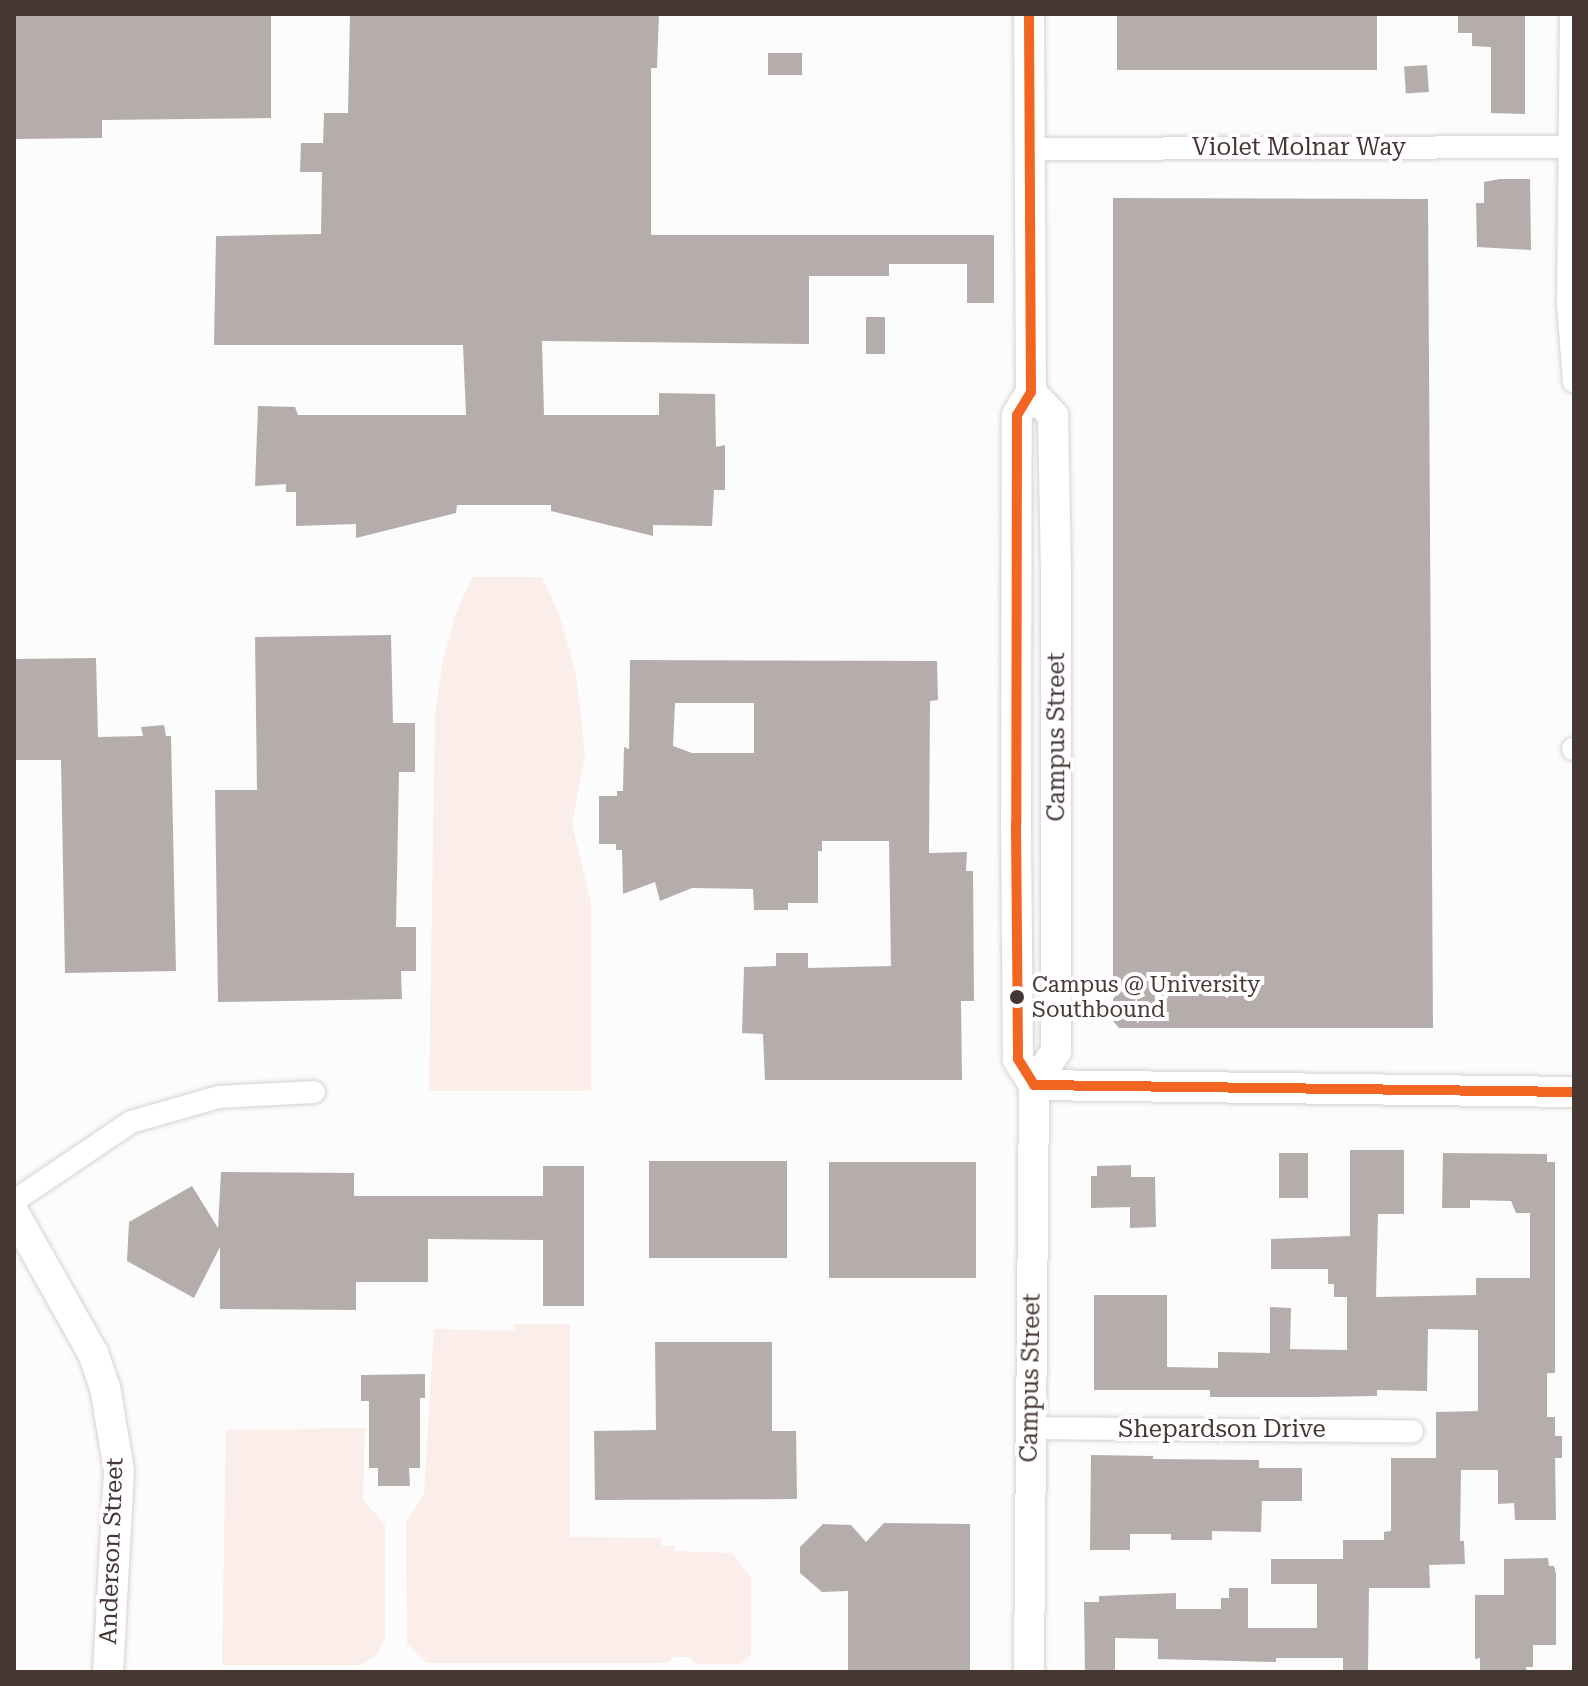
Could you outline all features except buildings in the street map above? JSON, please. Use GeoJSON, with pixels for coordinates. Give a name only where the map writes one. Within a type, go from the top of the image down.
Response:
{"type":"FeatureCollection","features":[{"type":"Feature","properties":{"kind":"street","name":"Campus Street"},"geometry":{"type":"LineString","coordinates":[[1029,14],[1031,392],[1017,415],[1016,824],[1018,1059],[1034,1085],[1029,1672]]}},
{"type":"Feature","properties":{"kind":"street"},"geometry":{"type":"LineString","coordinates":[[1571,14],[1568,304],[1574,382]]}},
{"type":"Feature","properties":{"kind":"street","name":"Violet Molnar Way"},"geometry":{"type":"LineString","coordinates":[[1029,149],[1569,147]]}},
{"type":"Feature","properties":{"kind":"street","name":"Campus Street"},"geometry":{"type":"LineString","coordinates":[[1031,392],[1053,416],[1056,583],[1056,1051],[1034,1085]]}},
{"type":"Feature","properties":{"kind":"street"},"geometry":{"type":"LineString","coordinates":[[1034,1085],[1574,1092]]}},
{"type":"Feature","properties":{"kind":"street"},"geometry":{"type":"LineString","coordinates":[[14,1201],[131,1122],[219,1097],[314,1092]]}},
{"type":"Feature","properties":{"kind":"street","name":"Anderson Street"},"geometry":{"type":"LineString","coordinates":[[14,1213],[86,1339],[105,1387],[119,1471],[108,1672]]}},
{"type":"Feature","properties":{"kind":"street","name":"Shepardson Drive"},"geometry":{"type":"LineString","coordinates":[[1031,1428],[1412,1431]]}},
{"type":"Feature","properties":{"kind":"shaded area"},"geometry":{"type":"Polygon","coordinates":[[[472,577],[542,577],[559,614],[576,673],[585,754],[572,824],[591,903],[591,1091],[429,1091],[435,715],[442,665],[455,616],[472,577]]]}},
{"type":"Feature","properties":{"kind":"shaded area"},"geometry":{"type":"Polygon","coordinates":[[[515,1324],[570,1324],[570,1537],[662,1538],[662,1546],[674,1546],[675,1551],[732,1553],[751,1577],[751,1654],[741,1664],[697,1664],[690,1657],[674,1657],[668,1663],[427,1663],[407,1644],[406,1522],[424,1494],[434,1329],[515,1331],[515,1324]]]}},
{"type":"Feature","properties":{"kind":"shaded area"},"geometry":{"type":"Polygon","coordinates":[[[365,1428],[363,1500],[385,1525],[385,1638],[376,1656],[361,1665],[222,1665],[226,1430],[365,1428]]]}},
{"type":"Feature","properties":{"kind":"transit line"},"geometry":{"type":"LineString","coordinates":[[1029,14],[1031,392],[1017,415],[1016,824],[1018,1059],[1034,1085]]}},
{"type":"Feature","properties":{"kind":"transit line"},"geometry":{"type":"LineString","coordinates":[[1034,1085],[1574,1092]]}},
{"type":"Feature","properties":{"kind":"place","name":"Campus @ University Southbound"},"geometry":{"type":"Point","coordinates":[1017,997]}}]}
